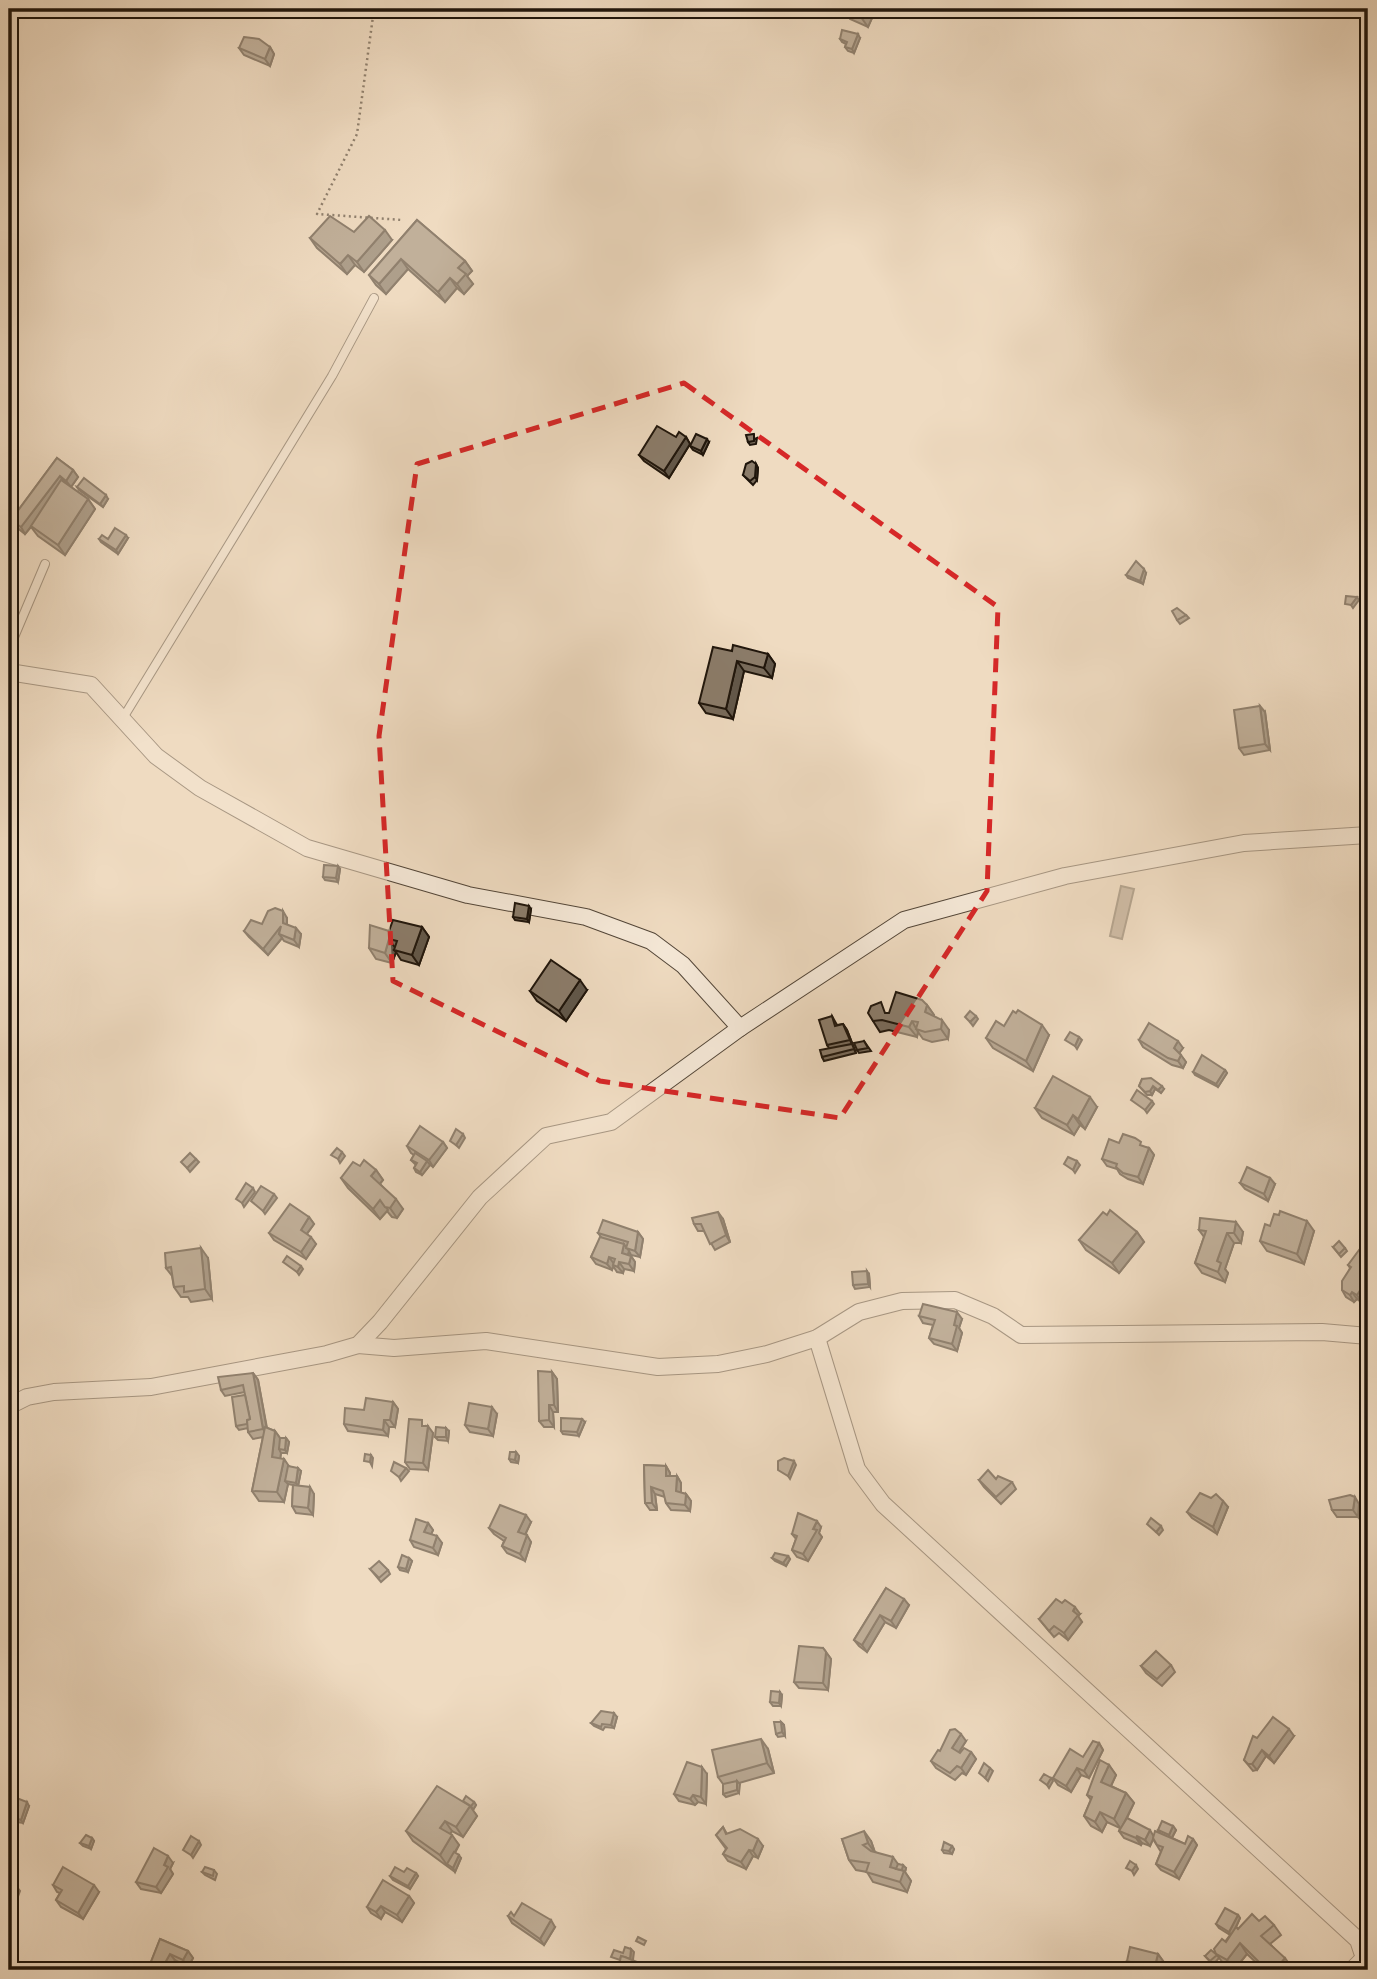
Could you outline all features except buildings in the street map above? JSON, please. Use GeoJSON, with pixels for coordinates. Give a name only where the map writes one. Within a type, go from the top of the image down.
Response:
{"type":"FeatureCollection","features":[{"type":"Feature","properties":{"kind":"street"},"geometry":{"type":"LineString","coordinates":[[9,672],[91,685],[156,756],[200,788],[307,848],[468,895],[586,917],[651,941],[683,965],[740,1028]]}},
{"type":"Feature","properties":{"kind":"street"},"geometry":{"type":"LineString","coordinates":[[358,1345],[380,1322],[480,1197],[546,1136],[611,1122],[740,1028],[904,920],[1065,876],[1230,845],[1368,835]]}},
{"type":"Feature","properties":{"kind":"street"},"geometry":{"type":"LineString","coordinates":[[9,1406],[27,1397],[54,1392],[151,1387],[327,1354],[358,1345],[394,1348],[486,1341],[658,1367],[718,1364],[767,1354],[817,1338],[859,1311],[902,1301],[955,1300],[993,1316],[1021,1335],[1322,1332],[1368,1336]]}},
{"type":"Feature","properties":{"kind":"street"},"geometry":{"type":"LineString","coordinates":[[817,1338],[857,1469],[883,1504],[1358,1940],[1364,1958],[1352,1970]]}},
{"type":"Feature","properties":{"kind":"lane"},"geometry":{"type":"LineString","coordinates":[[123,718],[332,376],[374,298]]}},
{"type":"Feature","properties":{"kind":"lane"},"geometry":{"type":"LineString","coordinates":[[9,649],[46,564]]}},
{"type":"Feature","properties":{"kind":"path"},"geometry":{"type":"LineString","coordinates":[[374,9],[357,134],[317,214],[402,220]]}},
{"type":"Feature","properties":{"kind":"highlighted area"},"geometry":{"type":"Polygon","coordinates":[[[684,383],[998,607],[987,891],[840,1118],[600,1081],[393,981],[379,736],[417,464],[684,383]]]}},
{"type":"Feature","properties":{"kind":"shaded area"},"geometry":{"type":"Polygon","coordinates":[[[1121,886],[1134,889],[1122,939],[1110,936],[1121,886]]]}}]}
